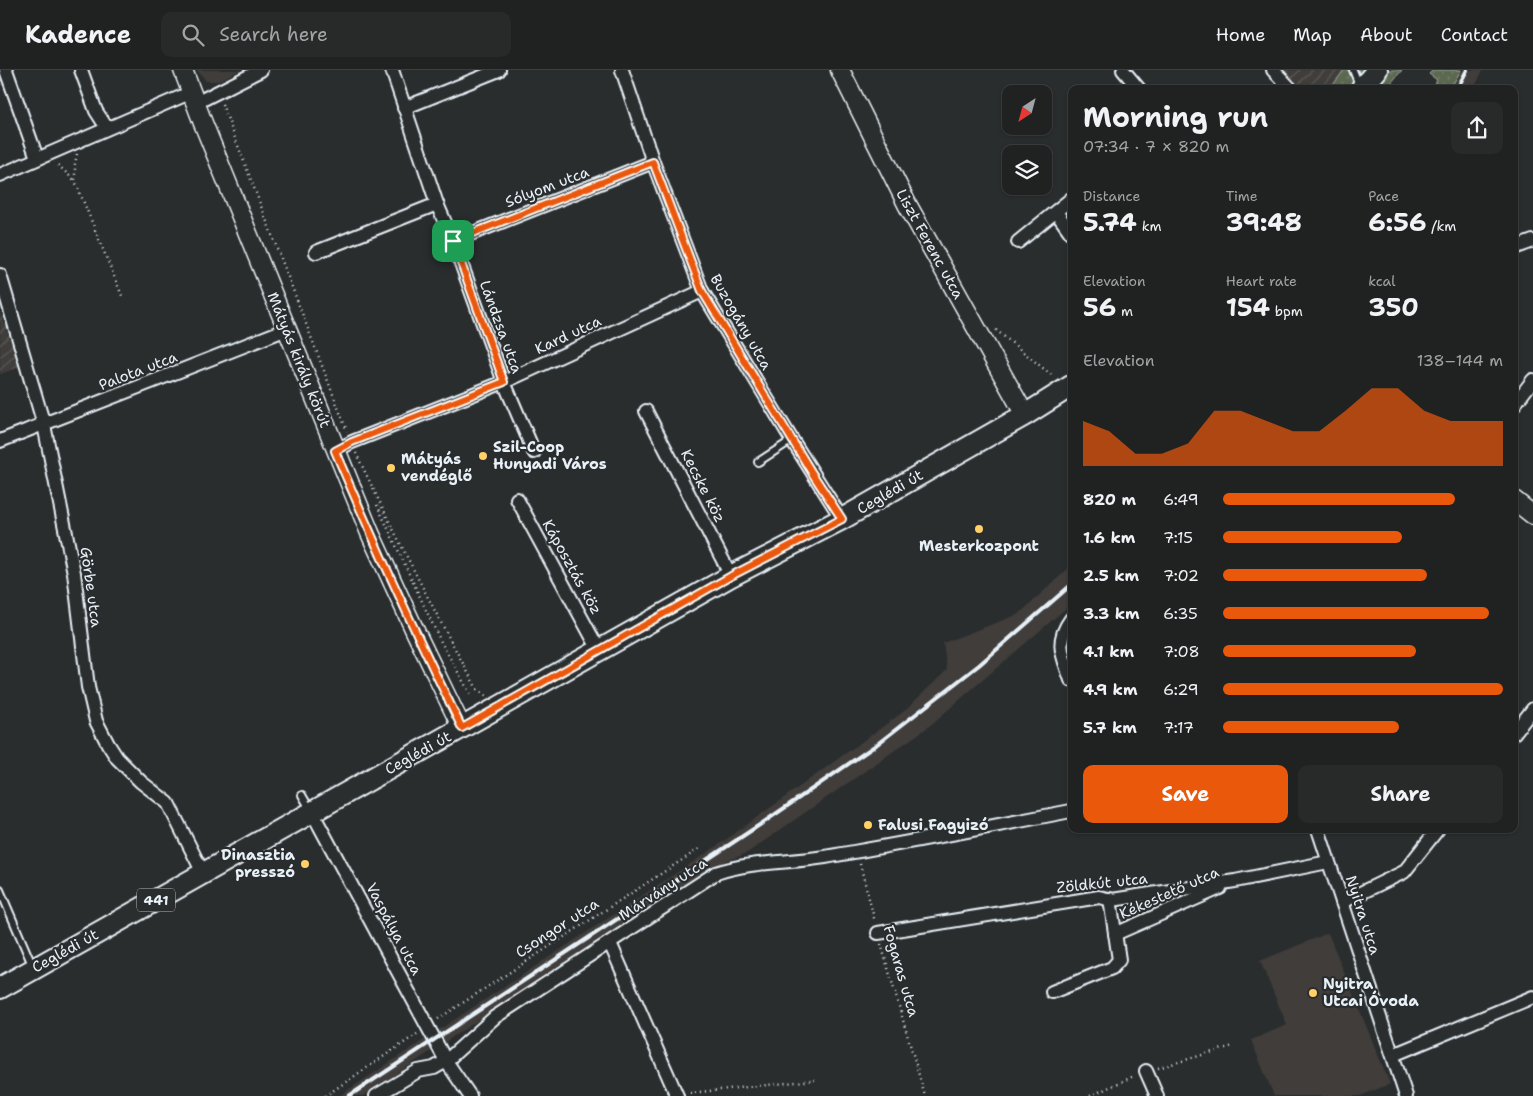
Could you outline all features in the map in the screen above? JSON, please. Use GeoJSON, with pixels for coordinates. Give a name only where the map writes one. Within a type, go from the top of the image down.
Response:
{"type":"FeatureCollection","features":[{"type":"Feature","properties":{"kind":"main road"},"geometry":{"type":"LineString","coordinates":[[1364,85],[1377,70]]}},
{"type":"Feature","properties":{"kind":"main road","name":"Ceglédi út"},"geometry":{"type":"LineString","coordinates":[[0,988],[731,576],[842,519],[1026,415],[1064,382]]}},
{"type":"Feature","properties":{"kind":"street"},"geometry":{"type":"LineString","coordinates":[[6,70],[37,158]]}},
{"type":"Feature","properties":{"kind":"street"},"geometry":{"type":"LineString","coordinates":[[81,70],[96,111],[108,128]]}},
{"type":"Feature","properties":{"kind":"street","name":"Mátyás király körút"},"geometry":{"type":"LineString","coordinates":[[184,70],[335,451],[416,634],[462,728]]}},
{"type":"Feature","properties":{"kind":"street"},"geometry":{"type":"LineString","coordinates":[[0,174],[108,128],[194,98],[217,92],[261,70]]}},
{"type":"Feature","properties":{"kind":"street","name":"Lándzsa utca"},"geometry":{"type":"LineString","coordinates":[[392,70],[437,204],[453,241],[504,382],[534,452]]}},
{"type":"Feature","properties":{"kind":"street"},"geometry":{"type":"LineString","coordinates":[[404,108],[499,70]]}},
{"type":"Feature","properties":{"kind":"street","name":"Buzogány utca"},"geometry":{"type":"LineString","coordinates":[[622,70],[653,162],[702,291],[842,519]]}},
{"type":"Feature","properties":{"kind":"street","name":"Liszt Ferenc utca"},"geometry":{"type":"LineString","coordinates":[[840,70],[907,204],[1026,415]]}},
{"type":"Feature","properties":{"kind":"street"},"geometry":{"type":"LineString","coordinates":[[1123,70],[1136,85]]}},
{"type":"Feature","properties":{"kind":"street"},"geometry":{"type":"LineString","coordinates":[[1273,70],[1287,85]]}},
{"type":"Feature","properties":{"kind":"street","name":"Sólyom utca"},"geometry":{"type":"LineString","coordinates":[[453,241],[653,162]]}},
{"type":"Feature","properties":{"kind":"street"},"geometry":{"type":"LineString","coordinates":[[1018,242],[1068,202]]}},
{"type":"Feature","properties":{"kind":"street"},"geometry":{"type":"LineString","coordinates":[[316,252],[437,204]]}},
{"type":"Feature","properties":{"kind":"street"},"geometry":{"type":"LineString","coordinates":[[1056,212],[1068,229]]}},
{"type":"Feature","properties":{"kind":"street"},"geometry":{"type":"LineString","coordinates":[[1518,247],[1533,241]]}},
{"type":"Feature","properties":{"kind":"street","name":"Görbe utca"},"geometry":{"type":"LineString","coordinates":[[0,275],[44,425],[74,574],[88,688],[96,721],[108,744],[127,769],[168,803],[203,873]]}},
{"type":"Feature","properties":{"kind":"street","name":"Kard utca"},"geometry":{"type":"LineString","coordinates":[[335,451],[352,442],[504,382],[702,291]]}},
{"type":"Feature","properties":{"kind":"street","name":"Palota utca"},"geometry":{"type":"LineString","coordinates":[[0,441],[287,329]]}},
{"type":"Feature","properties":{"kind":"street"},"geometry":{"type":"LineString","coordinates":[[1518,400],[1533,380]]}},
{"type":"Feature","properties":{"kind":"street","name":"Kecske köz"},"geometry":{"type":"LineString","coordinates":[[646,411],[731,576]]}},
{"type":"Feature","properties":{"kind":"street","name":"Káposztás köz"},"geometry":{"type":"LineString","coordinates":[[516,500],[600,650]]}},
{"type":"Feature","properties":{"kind":"street"},"geometry":{"type":"LineString","coordinates":[[1518,503],[1533,515]]}},
{"type":"Feature","properties":{"kind":"street"},"geometry":{"type":"LineString","coordinates":[[1068,624],[1060,640],[1062,654],[1068,671]]}},
{"type":"Feature","properties":{"kind":"street"},"geometry":{"type":"LineString","coordinates":[[1518,728],[1533,709]]}},
{"type":"Feature","properties":{"kind":"street","name":"Vaspálya utca"},"geometry":{"type":"LineString","coordinates":[[312,812],[446,1061],[470,1096]]}},
{"type":"Feature","properties":{"kind":"street","name":"Márvány utca"},"geometry":{"type":"LineString","coordinates":[[376,1096],[418,1071],[434,1068],[446,1061],[496,1017],[716,873],[733,867],[808,860],[856,852],[1068,812]]}},
{"type":"Feature","properties":{"kind":"street","name":"Nyitra utca"},"geometry":{"type":"LineString","coordinates":[[1319,833],[1406,1096]]}},
{"type":"Feature","properties":{"kind":"street"},"geometry":{"type":"LineString","coordinates":[[1342,902],[1404,872],[1435,833]]}},
{"type":"Feature","properties":{"kind":"street","name":"Zöldkút utca"},"geometry":{"type":"LineString","coordinates":[[878,933],[1099,897],[1110,899],[1236,881],[1328,862]]}},
{"type":"Feature","properties":{"kind":"street","name":"Kékestető utca"},"geometry":{"type":"LineString","coordinates":[[1115,934],[1236,881]]}},
{"type":"Feature","properties":{"kind":"street","name":"Kékestető utca"},"geometry":{"type":"LineString","coordinates":[[1052,992],[1112,968],[1116,964],[1118,960],[1110,899]]}},
{"type":"Feature","properties":{"kind":"street"},"geometry":{"type":"LineString","coordinates":[[610,943],[676,1095]]}},
{"type":"Feature","properties":{"kind":"street"},"geometry":{"type":"LineString","coordinates":[[1393,1055],[1533,997]]}},
{"type":"Feature","properties":{"kind":"street"},"geometry":{"type":"LineString","coordinates":[[1146,1071],[1157,1096]]}},
{"type":"Feature","properties":{"kind":"lane"},"geometry":{"type":"LineString","coordinates":[[1352,70],[1359,85]]}},
{"type":"Feature","properties":{"kind":"lane"},"geometry":{"type":"LineString","coordinates":[[758,462],[792,440]]}},
{"type":"Feature","properties":{"kind":"lane"},"geometry":{"type":"LineString","coordinates":[[302,795],[312,812]]}},
{"type":"Feature","properties":{"kind":"lane"},"geometry":{"type":"LineString","coordinates":[[0,890],[34,969]]}},
{"type":"Feature","properties":{"kind":"path"},"geometry":{"type":"LineString","coordinates":[[217,92],[368,486],[441,642],[472,697]]}},
{"type":"Feature","properties":{"kind":"path"},"geometry":{"type":"LineString","coordinates":[[83,140],[75,164],[75,181],[123,298]]}},
{"type":"Feature","properties":{"kind":"path"},"geometry":{"type":"LineString","coordinates":[[37,158],[53,162],[75,181]]}},
{"type":"Feature","properties":{"kind":"path"},"geometry":{"type":"LineString","coordinates":[[973,322],[987,323],[1064,382]]}},
{"type":"Feature","properties":{"kind":"path"},"geometry":{"type":"LineString","coordinates":[[352,442],[390,525],[431,605],[477,689],[487,696]]}},
{"type":"Feature","properties":{"kind":"path","name":"Csongor utca"},"geometry":{"type":"LineString","coordinates":[[326,1096],[428,1026],[699,849]]}},
{"type":"Feature","properties":{"kind":"path","name":"Fogaras utca"},"geometry":{"type":"LineString","coordinates":[[856,852],[926,1096]]}},
{"type":"Feature","properties":{"kind":"path"},"geometry":{"type":"LineString","coordinates":[[676,1095],[815,1080]]}},
{"type":"Feature","properties":{"kind":"shaded area"},"geometry":{"type":"Polygon","coordinates":[[[197,70],[240,70],[218,81],[206,81],[197,70]]]}},
{"type":"Feature","properties":{"kind":"shaded area"},"geometry":{"type":"Polygon","coordinates":[[[1281,70],[1344,70],[1333,85],[1298,85],[1281,70]]]}},
{"type":"Feature","properties":{"kind":"shaded area"},"geometry":{"type":"Polygon","coordinates":[[[1461,70],[1483,70],[1476,85],[1452,85],[1461,70]]]}},
{"type":"Feature","properties":{"kind":"shaded area"},"geometry":{"type":"Polygon","coordinates":[[[0,312],[20,367],[0,374],[0,312]]]}},
{"type":"Feature","properties":{"kind":"shaded area"},"geometry":{"type":"Polygon","coordinates":[[[1068,569],[1068,607],[927,728],[747,853],[711,867],[363,1096],[339,1096],[717,846],[903,712],[947,670],[943,643],[1019,614],[1068,569]]]}},
{"type":"Feature","properties":{"kind":"shaded area","name":"Nyitra Utcai Óvoda"},"geometry":{"type":"Polygon","coordinates":[[[1328,933],[1390,1084],[1360,1096],[1274,1096],[1251,1040],[1287,1025],[1260,961],[1328,933]]]}},
{"type":"Feature","properties":{"kind":"green space"},"geometry":{"type":"Polygon","coordinates":[[[1344,70],[1402,70],[1389,85],[1333,85],[1344,70]]]}},
{"type":"Feature","properties":{"kind":"green space"},"geometry":{"type":"Polygon","coordinates":[[[1433,70],[1461,70],[1452,85],[1435,85],[1437,80],[1429,74],[1433,70]]]}},
{"type":"Feature","properties":{"kind":"railway"},"geometry":{"type":"LineString","coordinates":[[1459,85],[1467,70]]}},
{"type":"Feature","properties":{"kind":"railway"},"geometry":{"type":"LineString","coordinates":[[349,1096],[764,822],[876,745],[979,665],[1068,588]]}},
{"type":"Feature","properties":{"kind":"place","name":"Szil-Coop Hunyadi Város"},"geometry":{"type":"Point","coordinates":[483,456]}},
{"type":"Feature","properties":{"kind":"place","name":"Mátyás vendéglő"},"geometry":{"type":"Point","coordinates":[391,468]}},
{"type":"Feature","properties":{"kind":"place","name":"Mesterkozpont"},"geometry":{"type":"Point","coordinates":[979,529]}},
{"type":"Feature","properties":{"kind":"place","name":"Falusi Fagyizó"},"geometry":{"type":"Point","coordinates":[868,825]}},
{"type":"Feature","properties":{"kind":"place","name":"Dinasztia presszó"},"geometry":{"type":"Point","coordinates":[305,864]}},
{"type":"Feature","properties":{"kind":"place","name":"Nyitra Utcai Óvoda"},"geometry":{"type":"Point","coordinates":[1313,993]}},
{"type":"Feature","properties":{"kind":"route"},"geometry":{"type":"LineString","coordinates":[[653,162],[702,291],[738,353],[842,519],[731,576],[462,728],[416,634],[335,451],[352,442],[504,382],[453,241],[653,162]]}}]}
